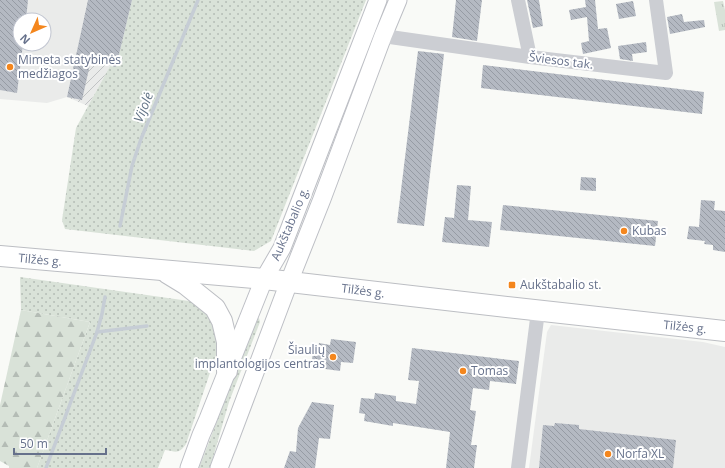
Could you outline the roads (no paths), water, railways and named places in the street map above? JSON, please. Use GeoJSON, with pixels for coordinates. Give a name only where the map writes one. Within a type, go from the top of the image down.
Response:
{"type":"FeatureCollection","features":[{"type":"Feature","properties":{"kind":"highway","name":"Tilžės g."},"geometry":{"type":"LineString","coordinates":[[0,256],[264,279],[725,331]]}},
{"type":"Feature","properties":{"kind":"highway"},"geometry":{"type":"LineString","coordinates":[[164,271],[185,284],[215,308],[222,321],[227,342],[227,371]]}},
{"type":"Feature","properties":{"kind":"main road","name":"Aukštabalio g."},"geometry":{"type":"LineString","coordinates":[[189,468],[264,279],[282,248],[378,0]]}},
{"type":"Feature","properties":{"kind":"main road","name":"Aukštabalio g."},"geometry":{"type":"LineString","coordinates":[[219,468],[398,0]]}},
{"type":"Feature","properties":{"kind":"street"},"geometry":{"type":"LineString","coordinates":[[518,0],[530,57]]}},
{"type":"Feature","properties":{"kind":"street","name":"Šviesos tak."},"geometry":{"type":"LineString","coordinates":[[383,36],[530,57],[666,73],[656,0]]}},
{"type":"Feature","properties":{"kind":"street"},"geometry":{"type":"LineString","coordinates":[[518,468],[538,311]]}},
{"type":"Feature","properties":{"kind":"waterway","name":"Vijolė"},"geometry":{"type":"LineString","coordinates":[[120,226],[132,166],[141,139],[198,0]]}},
{"type":"Feature","properties":{"kind":"waterway","name":"Vijolė"},"geometry":{"type":"LineString","coordinates":[[46,468],[97,332],[105,297]]}},
{"type":"Feature","properties":{"kind":"waterway"},"geometry":{"type":"LineString","coordinates":[[97,332],[147,326]]}},
{"type":"Feature","properties":{"kind":"place","name":"Mimeta statybinės medžiagos"},"geometry":{"type":"Point","coordinates":[10,67]}},
{"type":"Feature","properties":{"kind":"place","name":"Kubas"},"geometry":{"type":"Point","coordinates":[624,231]}},
{"type":"Feature","properties":{"kind":"place","name":"Aukštabalio st."},"geometry":{"type":"Point","coordinates":[512,285]}},
{"type":"Feature","properties":{"kind":"place","name":"Šiaulių implantologijos centras"},"geometry":{"type":"Point","coordinates":[333,357]}},
{"type":"Feature","properties":{"kind":"place","name":"Tomas"},"geometry":{"type":"Point","coordinates":[463,371]}},
{"type":"Feature","properties":{"kind":"place","name":"Norfa XL"},"geometry":{"type":"Point","coordinates":[608,454]}}]}
